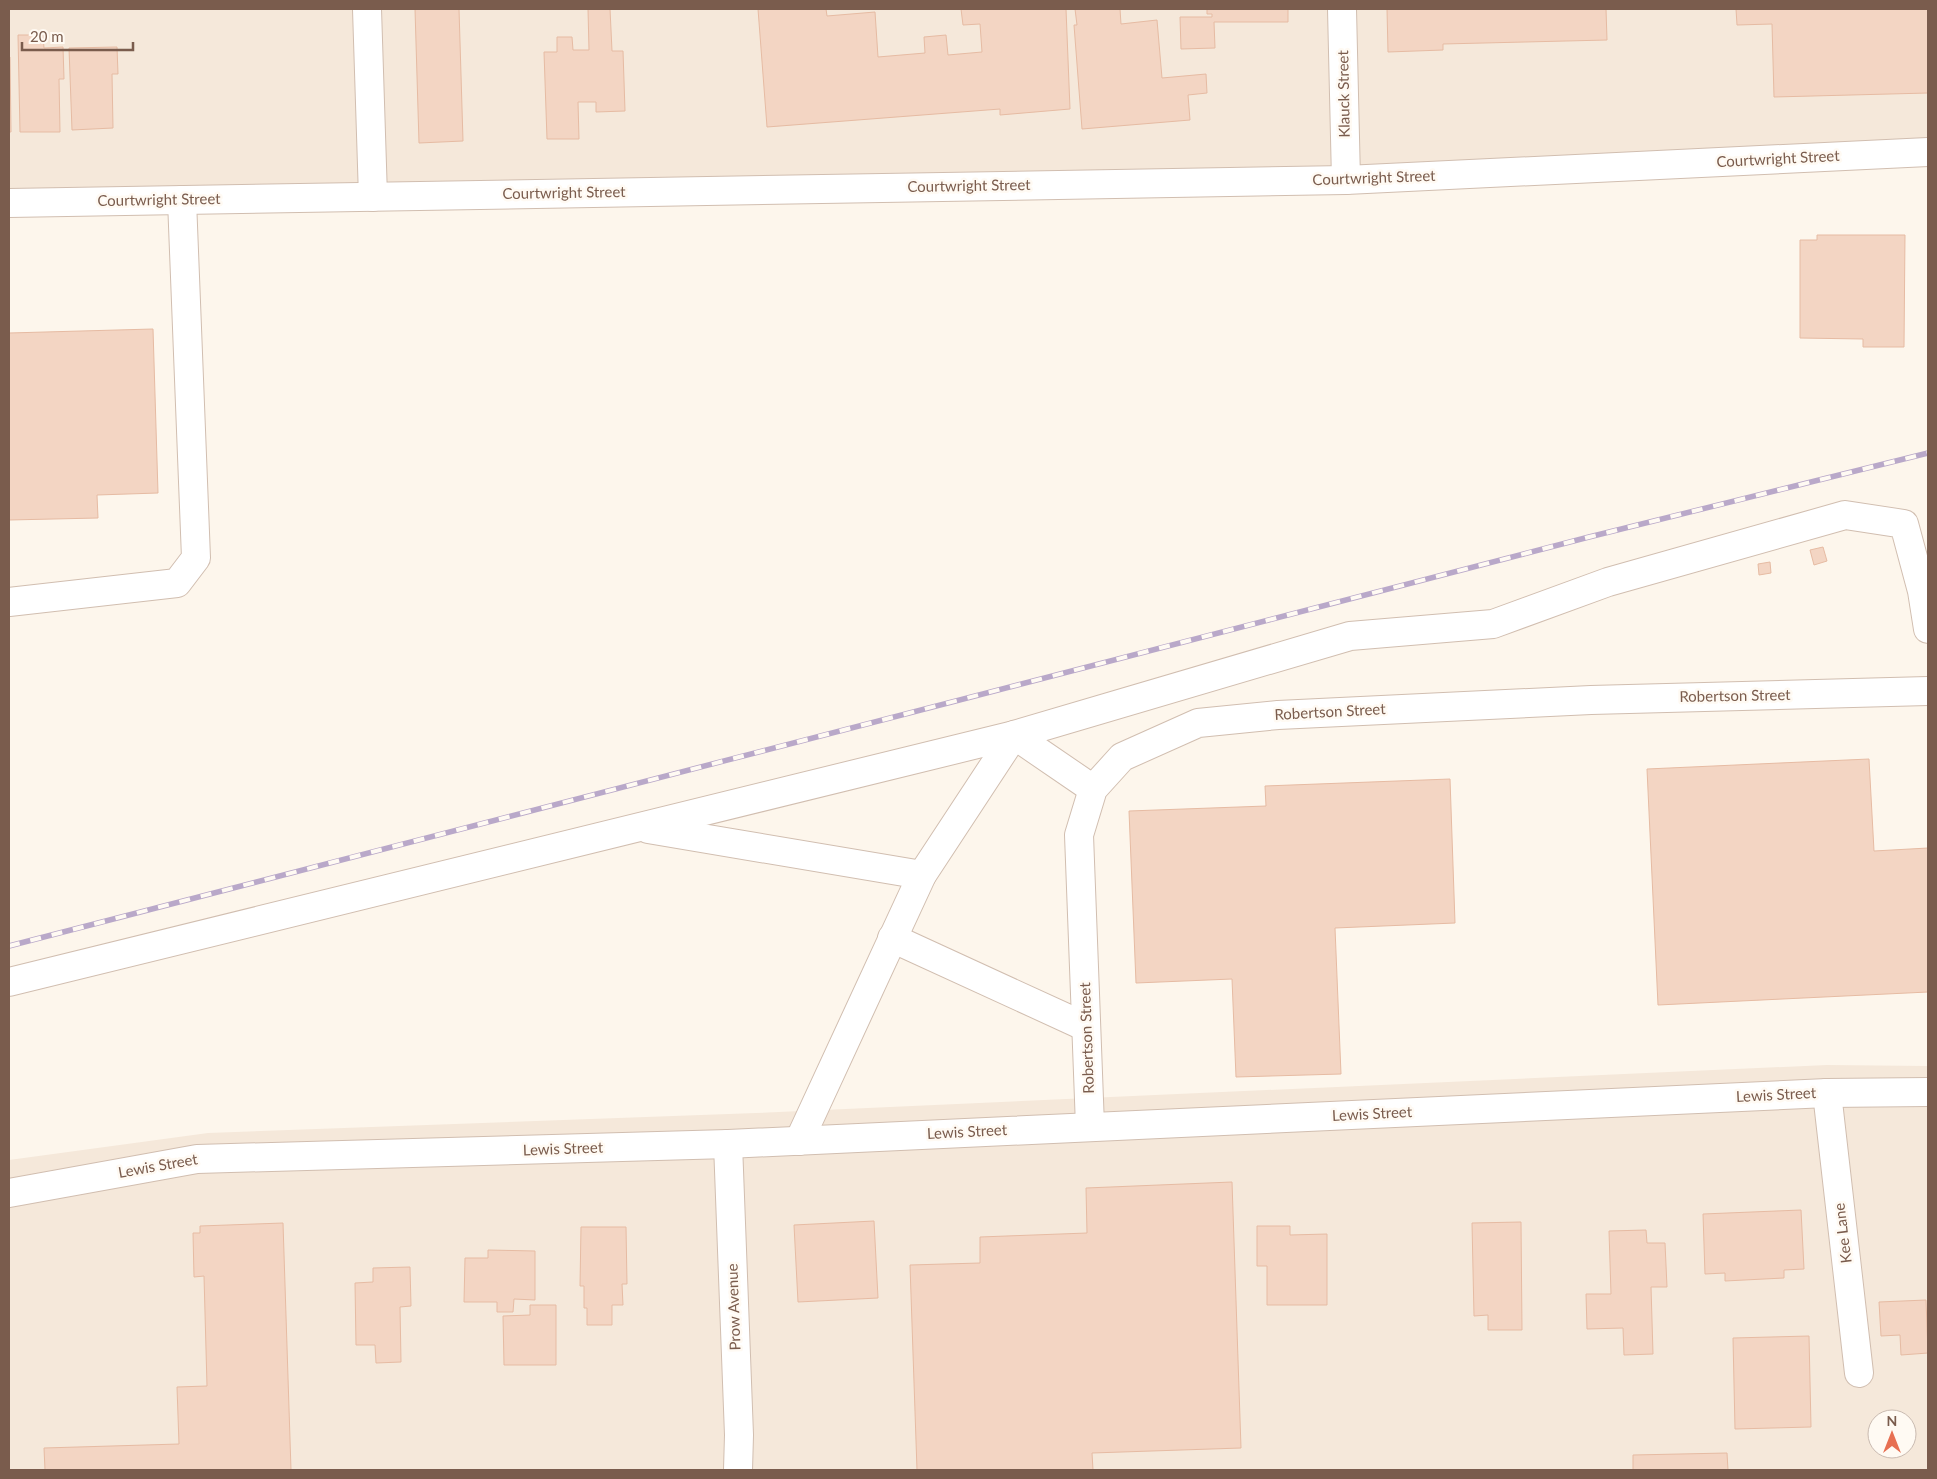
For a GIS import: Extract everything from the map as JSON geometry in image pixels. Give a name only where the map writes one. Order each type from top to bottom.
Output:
[{"type":"street","points":[[367,9],[373,197]]},
{"type":"street","name":"Klauck Street","points":[[1342,9],[1346,180]]},
{"type":"street","name":"Courtwright Street","points":[[9,203],[1346,180],[1928,152]]},
{"type":"street","points":[[9,602],[177,583],[196,558],[182,200]]},
{"type":"street","points":[[9,982],[1014,735],[1350,636],[1493,624],[1608,582],[1845,515],[1904,524],[1922,592],[1928,629]]},
{"type":"street","name":"Robertson Street","points":[[1090,1126],[1079,835],[1093,789],[1122,757],[1198,723],[1278,714],[1591,700],[1928,691]]},
{"type":"street","points":[[1014,735],[1093,789]]},
{"type":"street","points":[[799,1141],[922,875],[1014,735]]},
{"type":"street","points":[[637,828],[922,875]]},
{"type":"street","points":[[892,938],[1086,1027]]},
{"type":"street","name":"Lewis Street","points":[[9,1193],[197,1159],[728,1144],[1827,1093],[1928,1092]]},
{"type":"street","name":"Kee Lane","points":[[1827,1093],[1858,1373]]},
{"type":"street","name":"Prow Avenue","points":[[728,1144],[739,1435],[738,1470]]},
{"type":"shaded area","points":[[9,9],[1928,9],[1928,149],[1344,182],[9,203]]},
{"type":"shaded area","points":[[1827,1065],[1928,1066],[1928,1470],[9,1470],[9,1160],[208,1133],[756,1113]]},
{"type":"building","points":[[415,9],[459,9],[463,141],[419,143]]},
{"type":"building","points":[[588,9],[610,9],[612,51],[623,51],[625,111],[596,112],[596,102],[578,102],[579,139],[547,139],[544,52],[557,52],[557,37],[572,37],[573,50],[589,50]]},
{"type":"building","points":[[758,9],[826,9],[827,16],[875,12],[878,57],[925,53],[924,37],[946,35],[948,55],[982,52],[980,24],[963,25],[961,9],[1066,9],[1070,109],[1000,115],[1000,109],[767,127]]},
{"type":"building","points":[[1075,9],[1120,9],[1121,24],[1157,20],[1162,78],[1206,74],[1207,93],[1188,95],[1190,120],[1082,129],[1074,25],[1077,25]]},
{"type":"building","points":[[1207,9],[1288,9],[1288,22],[1214,22],[1215,48],[1181,49],[1180,17],[1212,17],[1212,14],[1207,14]]},
{"type":"building","points":[[1387,9],[1606,9],[1607,40],[1443,44],[1443,50],[1388,52]]},
{"type":"building","points":[[1736,9],[1928,9],[1928,93],[1774,97],[1772,24],[1737,25]]},
{"type":"building","points":[[18,35],[43,35],[44,48],[63,47],[64,79],[59,79],[60,132],[20,132]]},
{"type":"building","points":[[117,47],[118,74],[112,74],[113,128],[72,130],[69,48]]},
{"type":"building","points":[[10,57],[11,132],[9,132]]},
{"type":"building","points":[[1817,235],[1905,235],[1904,347],[1863,347],[1863,339],[1800,338],[1800,240],[1817,240]]},
{"type":"building","points":[[153,329],[158,493],[97,495],[98,518],[9,520],[9,333]]},
{"type":"building","points":[[1823,547],[1827,561],[1814,565],[1810,550]]},
{"type":"building","points":[[1770,562],[1771,573],[1759,575],[1758,564]]},
{"type":"building","points":[[1869,759],[1874,851],[1928,848],[1928,992],[1658,1005],[1647,769]]},
{"type":"building","points":[[1450,779],[1455,923],[1335,928],[1341,1074],[1236,1077],[1232,979],[1136,983],[1129,811],[1266,806],[1265,786]]},
{"type":"building","points":[[1232,1182],[1241,1448],[1092,1453],[1093,1470],[917,1470],[910,1265],[980,1263],[980,1237],[1087,1233],[1086,1188]]},
{"type":"building","points":[[1801,1210],[1804,1269],[1784,1270],[1784,1278],[1725,1281],[1725,1273],[1705,1274],[1703,1214]]},
{"type":"building","points":[[874,1221],[878,1298],[798,1302],[794,1225]]},
{"type":"building","points":[[1521,1222],[1522,1330],[1488,1330],[1488,1315],[1474,1316],[1472,1223]]},
{"type":"building","points":[[283,1223],[291,1470],[45,1470],[44,1448],[179,1444],[177,1387],[207,1386],[204,1276],[194,1277],[193,1233],[200,1233],[200,1226]]},
{"type":"building","points":[[1257,1226],[1290,1226],[1290,1235],[1327,1234],[1327,1305],[1267,1305],[1267,1266],[1257,1266]]},
{"type":"building","points":[[581,1227],[626,1227],[627,1284],[622,1284],[623,1305],[612,1305],[612,1325],[587,1325],[587,1308],[584,1308],[584,1286],[580,1286]]},
{"type":"building","points":[[1646,1230],[1647,1243],[1665,1243],[1667,1287],[1651,1287],[1653,1354],[1624,1355],[1623,1328],[1587,1329],[1586,1294],[1611,1294],[1609,1231]]},
{"type":"building","points":[[488,1250],[535,1251],[535,1300],[514,1299],[513,1312],[497,1312],[497,1302],[464,1302],[465,1258],[488,1258]]},
{"type":"building","points":[[410,1267],[411,1306],[400,1307],[401,1362],[376,1363],[375,1345],[356,1345],[355,1283],[373,1282],[373,1268]]},
{"type":"building","points":[[1926,1300],[1928,1353],[1901,1355],[1900,1335],[1881,1336],[1879,1302]]},
{"type":"building","points":[[530,1305],[556,1305],[556,1365],[504,1365],[503,1316],[530,1315]]},
{"type":"building","points":[[1809,1336],[1811,1427],[1735,1429],[1733,1338]]},
{"type":"building","points":[[1727,1453],[1728,1470],[1633,1470],[1633,1455]]},
{"type":"railway","points":[[9,946],[1589,537],[1928,453]]}]
